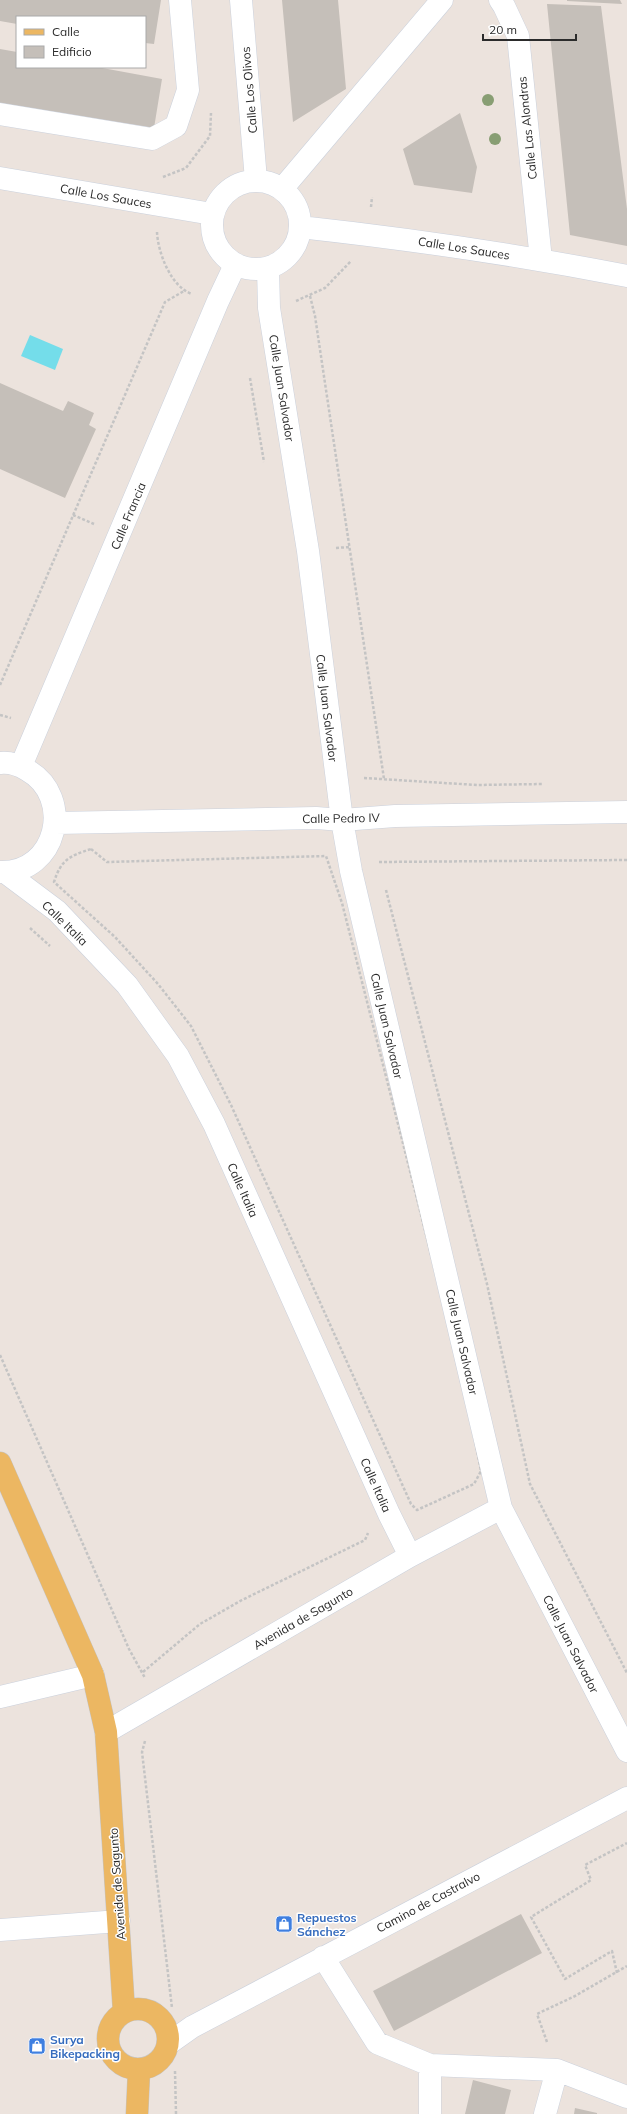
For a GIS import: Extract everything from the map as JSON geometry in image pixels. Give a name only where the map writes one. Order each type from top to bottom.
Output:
[{"type":"main road","name":"Avenida de Sagunto","points":[[0,1463],[93,1675],[106,1732],[120,1921],[124,2012]]},
{"type":"main road","points":[[133,2009],[143,2009],[152,2012],[165,2025],[172,2041],[165,2054],[158,2062],[149,2068],[139,2070],[120,2064],[112,2056],[108,2047],[107,2036],[110,2026],[116,2018],[124,2012],[133,2009]]},
{"type":"main road","points":[[137,2114],[139,2070]]},
{"type":"street","points":[[0,114],[152,139],[176,126],[188,90],[180,0]]},
{"type":"street","name":"Calle Los Olivos","points":[[241,0],[256,180]]},
{"type":"street","points":[[282,189],[442,0]]},
{"type":"street","name":"Calle Las Alondras","points":[[500,0],[518,36],[541,260]]},
{"type":"street","name":"Calle Los Sauces","points":[[0,178],[212,214]]},
{"type":"street","points":[[256,180],[270,182],[282,189],[293,200],[298,213],[300,227],[298,241],[290,253],[280,262],[268,268],[257,270],[235,265],[224,256],[215,244],[211,229],[212,214],[218,200],[228,189],[241,183],[256,180]]},
{"type":"street","name":"Calle Los Sauces","points":[[300,227],[368,235],[541,260],[627,276]]},
{"type":"street","name":"Calle Francia","points":[[10,765],[235,265]]},
{"type":"street","name":"Calle Juan Salvador","points":[[268,268],[269,308],[308,551],[342,820],[351,871],[501,1508],[627,1751]]},
{"type":"street","points":[[3,872],[24,867],[40,857],[51,841],[56,823],[54,805],[47,789],[36,775],[10,765]]},
{"type":"street","name":"Calle Pedro IV","points":[[56,823],[316,818],[342,820],[395,816],[627,812]]},
{"type":"street","name":"Calle Italia","points":[[3,872],[57,911],[127,985],[178,1056],[214,1124],[410,1556]]},
{"type":"street","name":"Avenida de Sagunto","points":[[106,1732],[410,1556],[501,1508]]},
{"type":"street","points":[[0,1697],[93,1675]]},
{"type":"street","name":"Camino de Castralvo","points":[[172,2041],[192,2027],[323,1957],[627,1798]]},
{"type":"street","points":[[0,1930],[120,1921]]},
{"type":"street","points":[[323,1957],[377,2043],[430,2065],[557,2070],[627,2097]]},
{"type":"street","points":[[430,2065],[430,2114]]},
{"type":"street","points":[[545,2114],[557,2070]]},
{"type":"path","points":[[269,308],[310,296],[325,288],[347,267],[368,235],[372,197]]},
{"type":"path","points":[[159,205],[157,230],[162,258],[184,291],[218,301]]},
{"type":"path","points":[[0,685],[165,302],[184,291]]},
{"type":"path","points":[[310,296],[384,779],[477,785],[548,784]]},
{"type":"path","points":[[250,374],[265,467]]},
{"type":"path","points":[[91,849],[107,862],[326,856],[342,903],[407,1154],[465,1388],[481,1471],[474,1484],[417,1510],[411,1504],[231,1105],[191,1026],[158,984],[115,937],[54,882],[58,870],[70,856],[91,849]]},
{"type":"path","points":[[380,866],[378,861],[627,860]]},
{"type":"path","points":[[385,886],[487,1284],[521,1436],[530,1484],[627,1673]]},
{"type":"path","points":[[25,922],[51,948]]},
{"type":"path","points":[[0,1355],[129,1649],[143,1672],[153,1704],[142,1752],[172,2041],[176,2114]]},
{"type":"path","points":[[143,1672],[200,1624],[242,1600],[366,1540],[370,1529]]},
{"type":"path","points":[[617,1973],[612,1951],[565,1978],[531,1917],[591,1880],[585,1865],[627,1843]]},
{"type":"path","points":[[557,2070],[538,2014],[617,1973],[627,1966]]},
{"type":"water","points":[[30,335],[63,349],[55,370],[21,356]]},
{"type":"building","points":[[0,0],[161,0],[154,44],[146,43],[146,16],[16,16],[16,24],[0,21]]},
{"type":"building","points":[[282,0],[338,0],[346,89],[293,122]]},
{"type":"building","points":[[620,0],[622,4],[567,1]]},
{"type":"building","points":[[547,4],[601,6],[627,209],[627,246],[570,235]]},
{"type":"building","points":[[0,49],[16,52],[16,68],[102,68],[162,79],[154,128],[0,103]]},
{"type":"building","points":[[460,113],[477,167],[472,193],[414,185],[403,149]]},
{"type":"building","points":[[0,383],[63,411],[68,401],[94,413],[89,425],[96,429],[65,498],[0,469]]},
{"type":"building","points":[[521,1914],[542,1953],[394,2031],[373,1991]]},
{"type":"building","points":[[473,2080],[511,2090],[505,2114],[465,2114]]},
{"type":"building","points":[[575,2108],[597,2113],[597,2114],[574,2114]]},
{"type":"place","name":"Repuestos Sánchez","points":[[284,1924]]},
{"type":"place","name":"Surya Bikepacking","points":[[37,2046]]}]
